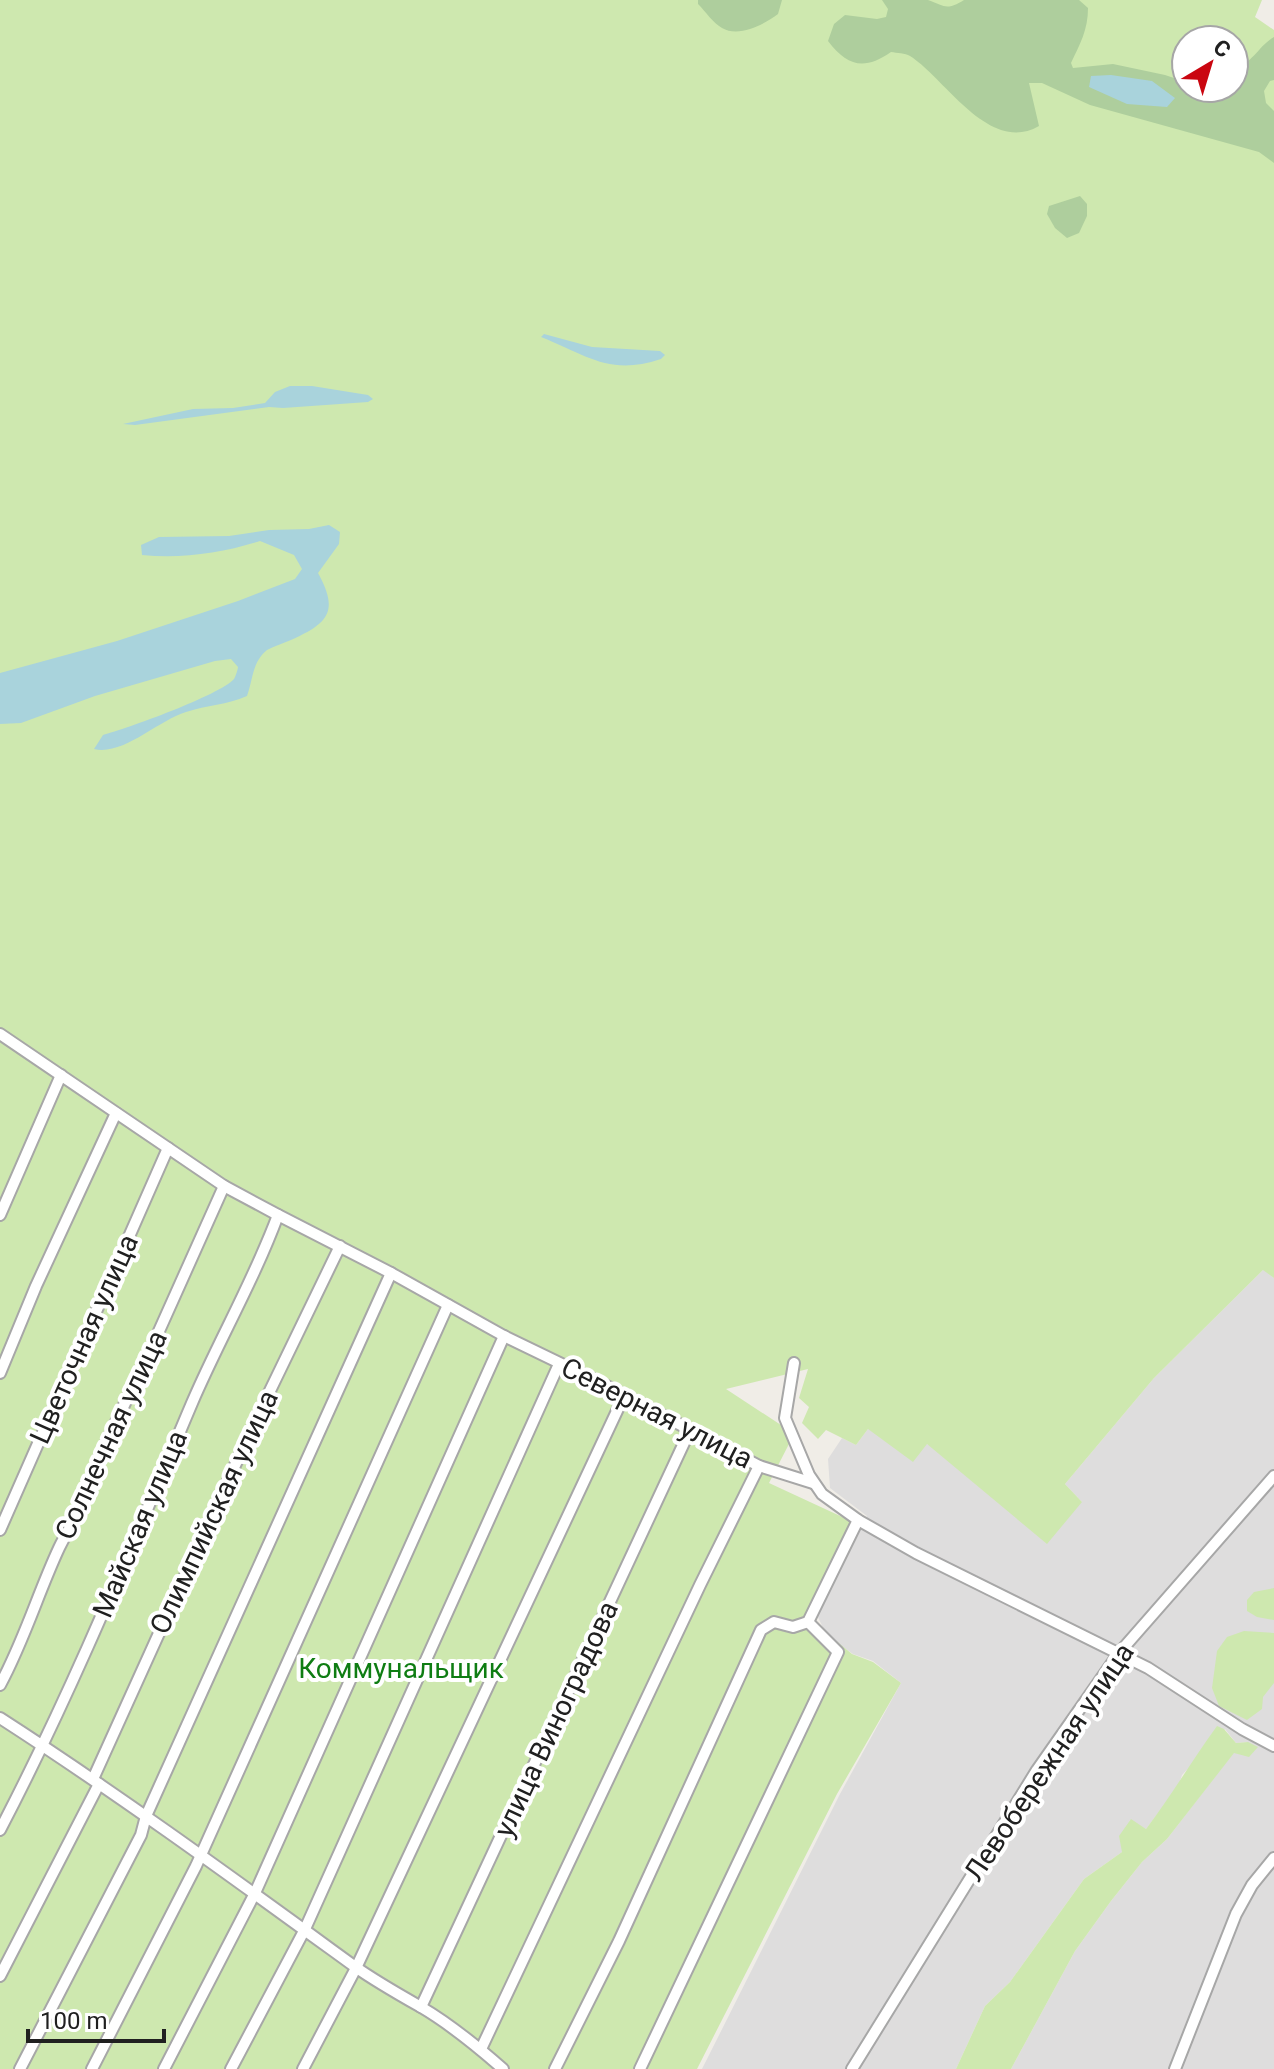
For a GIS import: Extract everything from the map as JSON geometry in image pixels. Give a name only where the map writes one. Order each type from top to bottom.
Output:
[{"type":"street","name":"Северная улица","points":[[1,1037],[224,1186],[504,1336],[759,1466],[813,1483]]},
{"type":"street","points":[[0,1215],[61,1075]]},
{"type":"street","points":[[0,1373],[36,1286],[116,1113]]},
{"type":"street","name":"Цветочная улица","points":[[0,1530],[168,1148]]},
{"type":"street","name":"Солнечная улица","points":[[0,1685],[16,1655],[61,1544],[79,1515],[94,1480],[96,1464],[224,1186]]},
{"type":"street","name":"Майская улица","points":[[0,1830],[44,1746],[199,1388],[260,1261],[278,1215]]},
{"type":"street","name":"Олимпийская улица","points":[[0,1976],[96,1782],[251,1430],[340,1246]]},
{"type":"street","points":[[20,2069],[134,1850],[146,1816],[391,1273]]},
{"type":"street","points":[[92,2069],[199,1855],[448,1305]]},
{"type":"street","points":[[164,2069],[255,1893],[504,1336]]},
{"type":"street","points":[[794,1363],[785,1418],[813,1483],[822,1494],[858,1520],[1067,1630],[1119,1653],[1274,1746]]},
{"type":"street","points":[[231,2069],[305,1929],[559,1364]]},
{"type":"street","points":[[303,2069],[356,1968],[624,1396]]},
{"type":"street","name":"улица Виноградова","points":[[421,2007],[690,1430]]},
{"type":"street","points":[[481,2049],[759,1466]]},
{"type":"street","name":"Левобережная улица","points":[[852,2069],[1037,1770],[1119,1653],[1274,1476]]},
{"type":"street","points":[[555,2069],[619,1941],[761,1630],[774,1622],[793,1627],[808,1622],[858,1520]]},
{"type":"street","points":[[640,2069],[838,1652],[808,1622]]},
{"type":"street","points":[[0,1718],[146,1816],[356,1968],[403,1999],[421,2007],[481,2049],[503,2069]]},
{"type":"street","points":[[1175,2069],[1236,1914],[1252,1885],[1274,1858]]},
{"type":"shaded area","points":[[1264,1269],[1274,1278],[1274,2069],[1011,2069],[1075,1951],[1111,1901],[1142,1862],[1167,1839],[1234,1752],[1248,1742],[1236,1743],[1225,1729],[1182,1775],[1178,1787],[1146,1829],[1130,1820],[1122,1852],[1084,1879],[1010,1982],[985,2006],[956,2069],[702,2069],[840,1794],[901,1683],[873,1661],[853,1654],[836,1642],[824,1630],[817,1615],[867,1516],[830,1488],[828,1459],[842,1438],[856,1445],[868,1429],[927,1444],[1082,1502],[1065,1484],[1154,1378]]},
{"type":"green space","name":"Коммунальщик","points":[[0,0],[1262,0],[1255,17],[1274,30],[1274,1278],[1263,1270],[1154,1378],[1065,1484],[1082,1502],[1047,1544],[927,1444],[913,1462],[868,1429],[856,1445],[826,1430],[818,1439],[802,1423],[809,1407],[799,1398],[808,1369],[726,1389],[784,1427],[790,1442],[769,1483],[851,1521],[805,1615],[852,1654],[873,1662],[901,1683],[837,1794],[697,2069],[0,2069]]},
{"type":"green space","points":[[698,0],[782,0],[778,14],[773,18],[744,31],[729,31],[713,20]]},
{"type":"green space","points":[[882,0],[928,0],[949,6],[964,0],[1079,0],[1088,8],[1088,16],[1083,37],[1071,63],[1073,68],[1113,64],[1170,77],[1170,104],[1250,104],[1250,60],[1274,37],[1274,80],[1264,91],[1266,103],[1274,111],[1274,163],[1259,152],[1090,105],[1042,83],[1029,83],[1039,126],[1021,132],[1003,130],[969,110],[908,55],[891,52],[872,62],[856,63],[842,56],[828,41],[834,24],[845,15],[877,19],[886,17],[888,9]]},
{"type":"green space","points":[[1080,196],[1087,204],[1087,216],[1079,233],[1067,238],[1055,228],[1047,214],[1049,206]]},
{"type":"green space","points":[[1274,1588],[1274,1620],[1257,1617],[1247,1611],[1247,1600],[1254,1592]]},
{"type":"green space","points":[[1244,1631],[1274,1633],[1274,1683],[1263,1697],[1262,1709],[1247,1720],[1219,1706],[1212,1688],[1217,1651],[1227,1637]]},
{"type":"green space","points":[[1217,1726],[1224,1729],[1236,1743],[1248,1742],[1258,1747],[1249,1757],[1234,1753],[1167,1839],[1142,1862],[1111,1901],[1075,1951],[1011,2069],[956,2069],[985,2006],[1010,1982],[1084,1879],[1122,1852],[1119,1836],[1131,1819],[1146,1829]]},
{"type":"water","points":[[1111,75],[1152,81],[1170,94],[1170,104],[1167,107],[1127,104],[1089,87],[1091,76]]},
{"type":"water","points":[[544,334],[592,347],[660,351],[665,355],[643,364],[613,365],[541,337]]},
{"type":"water","points":[[290,386],[312,386],[368,395],[373,399],[368,402],[269,407],[123,424],[193,409],[265,403],[275,392]]},
{"type":"water","points":[[329,525],[340,532],[339,544],[318,573],[328,597],[327,614],[314,628],[262,655],[247,696],[175,716],[117,747],[94,749],[103,735],[172,711],[225,686],[234,679],[238,668],[231,659],[95,696],[21,723],[0,724],[0,673],[117,641],[238,601],[295,579],[302,569],[294,555],[260,541],[217,552],[172,556],[142,555],[141,545],[159,537],[229,536]]}]
